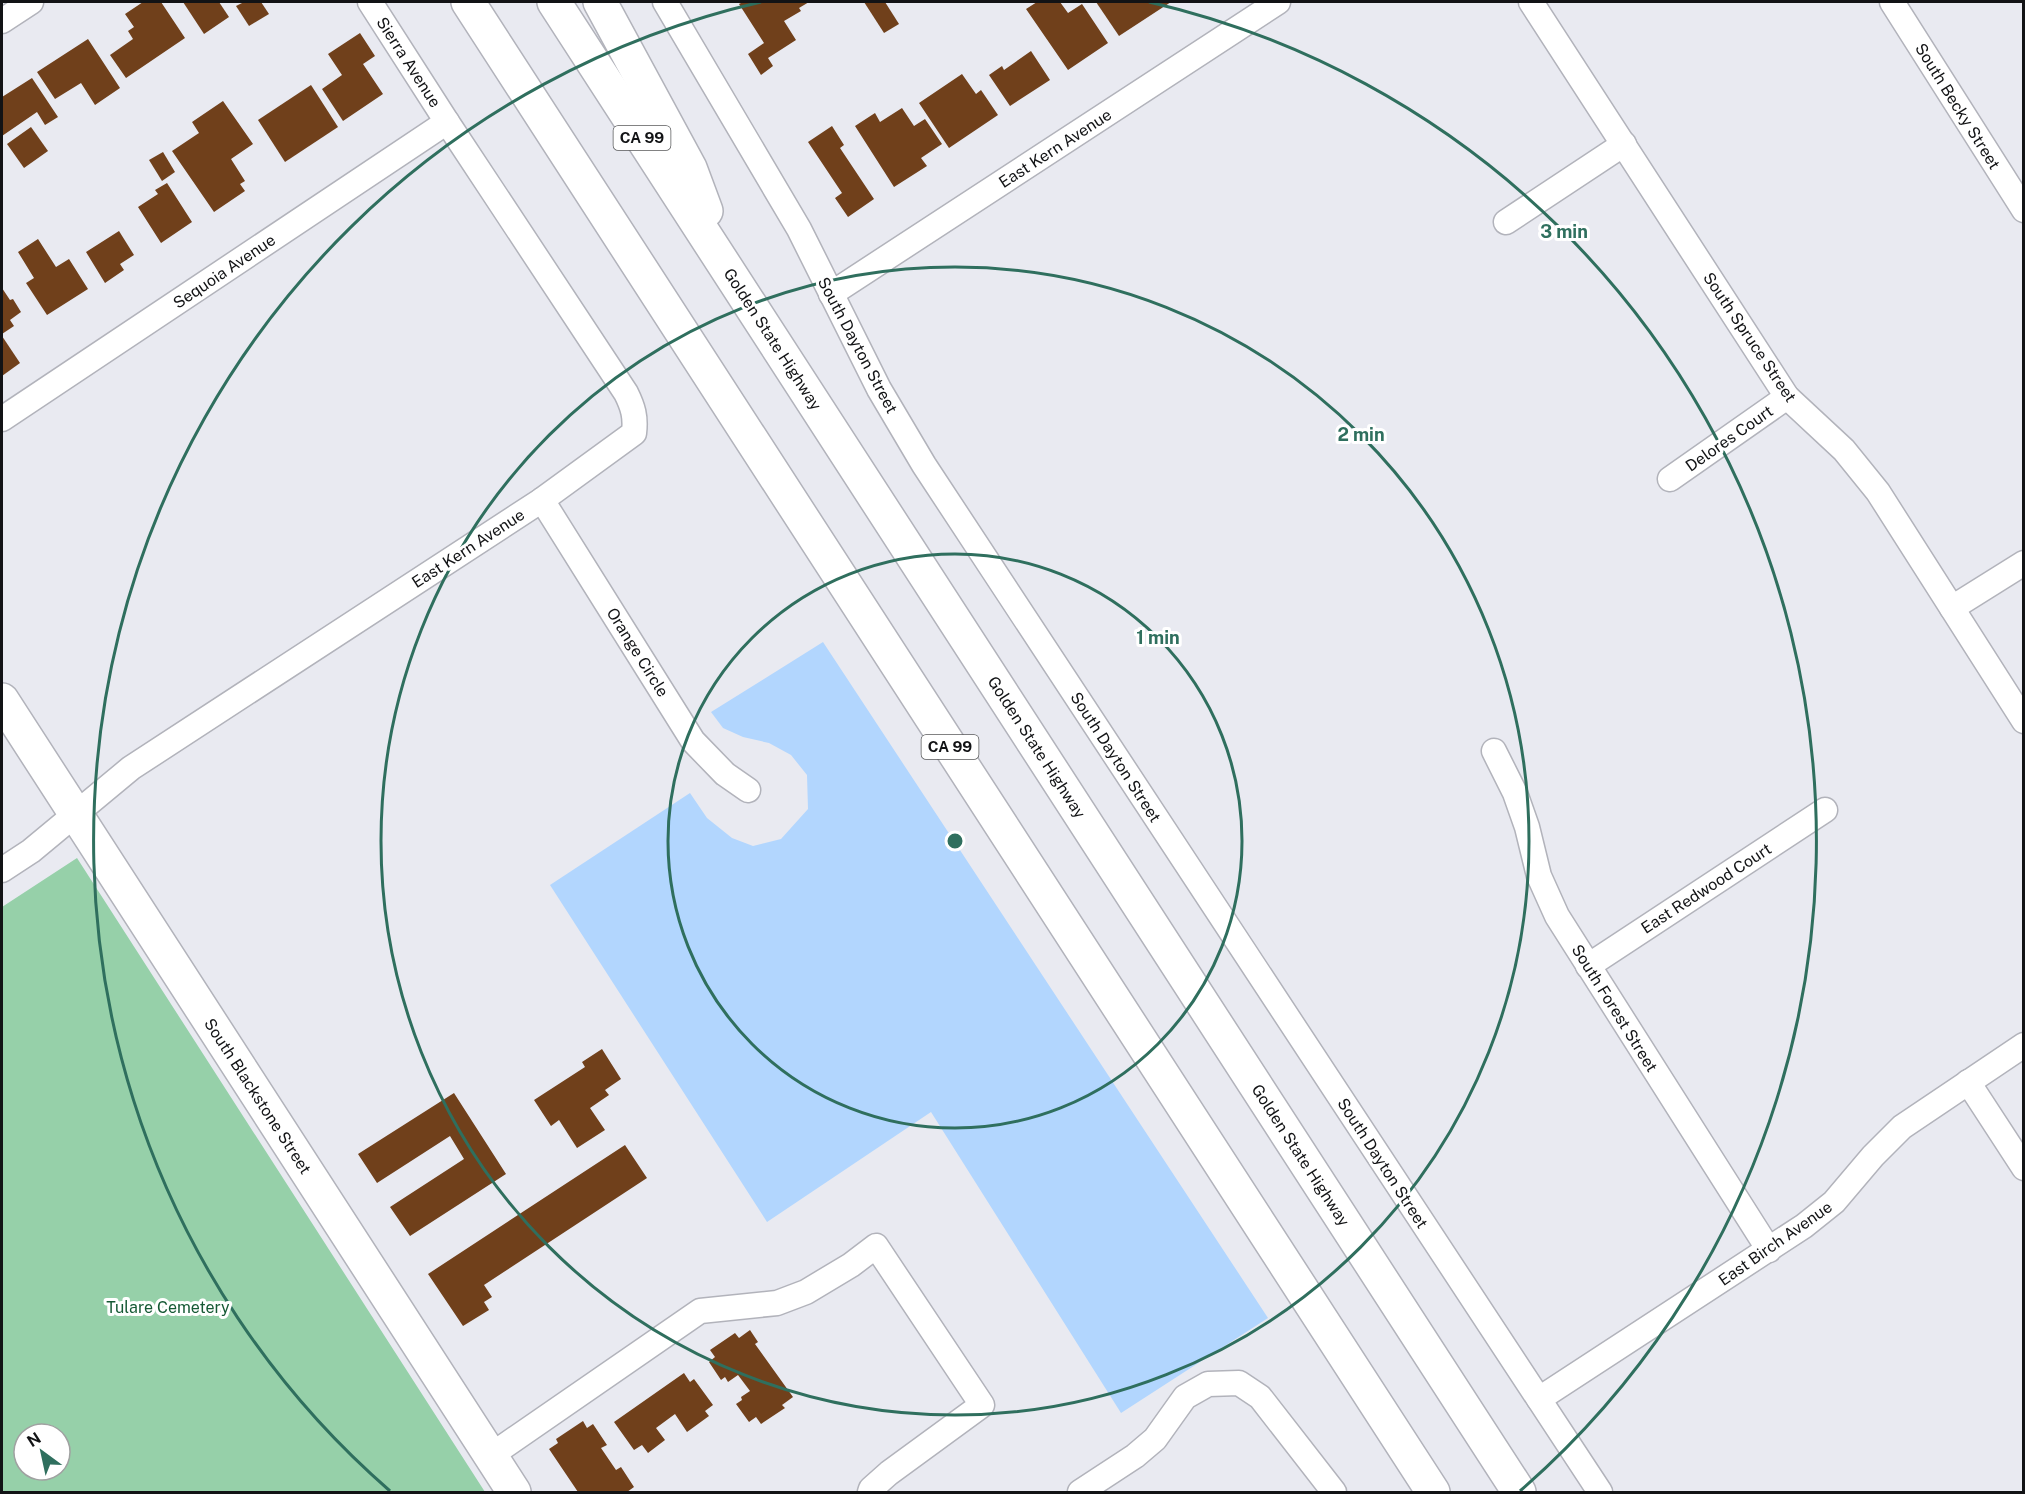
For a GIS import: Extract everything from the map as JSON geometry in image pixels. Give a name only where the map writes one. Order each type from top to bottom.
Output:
[{"type":"main road","name":"CA 99","points":[[468,2],[1433,1492]]},
{"type":"main road","name":"Golden State Highway","points":[[554,2],[1520,1492]]},
{"type":"main road","points":[[600,2],[690,168],[730,274]]},
{"type":"main road","name":"South Blackstone Street","points":[[2,700],[514,1492]]},
{"type":"street","points":[[2,21],[31,2]]},
{"type":"street","name":"Sierra Avenue","points":[[370,2],[447,122]]},
{"type":"street","name":"South Dayton Street","points":[[665,2],[799,229],[879,389],[924,465],[1600,1492]]},
{"type":"street","name":"East Kern Avenue","points":[[831,294],[1278,2]]},
{"type":"street","name":"South Spruce Street","points":[[1531,2],[1787,398],[1844,450],[1878,492],[2024,721]]},
{"type":"street","name":"South Becky Street","points":[[1893,2],[2024,210]]},
{"type":"street","name":"Sequoia Avenue","points":[[2,419],[447,122]]},
{"type":"street","name":"East Kern Avenue","points":[[2,870],[31,851],[131,768],[542,500],[634,433],[636,419],[626,393],[447,122]]},
{"type":"street","points":[[1506,222],[1624,144]]},
{"type":"street","name":"Delores Court","points":[[1670,479],[1787,398]]},
{"type":"street","name":"Orange Circle","points":[[542,500],[693,741],[725,774],[748,790]]},
{"type":"street","points":[[1952,608],[2024,563]]},
{"type":"street","name":"South Forest Street","points":[[1494,751],[1515,793],[1527,827],[1539,876],[1557,916],[1769,1250]]},
{"type":"street","name":"East Redwood Court","points":[[1588,966],[1825,810]]},
{"type":"street","name":"East Birch Avenue","points":[[1539,1399],[1804,1226],[1834,1202],[1873,1156],[1902,1127],[2024,1045]]},
{"type":"street","points":[[1968,1082],[2024,1168]]},
{"type":"street","points":[[490,1456],[700,1311],[777,1303],[806,1292],[851,1265],[876,1246],[982,1405],[889,1473],[870,1492]]},
{"type":"street","points":[[1080,1492],[1135,1456],[1155,1439],[1185,1397],[1208,1384],[1239,1383],[1260,1397],[1334,1492]]},
{"type":"green space","name":"Tulare Cemetery","points":[[77,858],[485,1492],[2,1492],[2,907]]},
{"type":"water","points":[[823,642],[1268,1318],[1121,1413],[931,1112],[767,1222],[550,885],[690,793],[707,818],[732,838],[753,846],[781,839],[808,809],[807,775],[791,755],[769,743],[743,737],[723,728],[711,712]]},
{"type":"building","points":[[143,2],[161,2],[185,38],[126,78],[110,55],[133,39],[128,31],[134,27],[125,14]]},
{"type":"building","points":[[183,2],[219,2],[229,17],[204,34]]},
{"type":"building","points":[[244,2],[261,2],[269,14],[249,26],[236,6]]},
{"type":"building","points":[[743,2],[809,2],[799,8],[801,11],[784,21],[796,40],[768,58],[773,66],[761,75],[748,54],[764,43],[739,4]]},
{"type":"building","points":[[864,2],[885,2],[899,24],[884,33]]},
{"type":"building","points":[[1037,2],[1060,2],[1068,13],[1082,4],[1108,43],[1068,70],[1026,9]]},
{"type":"building","points":[[1096,2],[1171,2],[1119,36]]},
{"type":"building","points":[[360,33],[375,56],[363,64],[383,94],[343,121],[322,89],[342,75],[328,54]]},
{"type":"building","points":[[88,39],[120,88],[95,105],[81,83],[55,99],[37,72]]},
{"type":"building","points":[[1031,51],[1050,80],[1010,106],[989,75],[1002,66],[1004,70]]},
{"type":"building","points":[[962,74],[976,94],[981,90],[998,115],[949,148],[919,103]]},
{"type":"building","points":[[32,78],[58,117],[45,125],[37,112],[2,136],[2,97]]},
{"type":"building","points":[[311,85],[338,127],[285,162],[258,120]]},
{"type":"building","points":[[223,101],[253,144],[231,159],[245,181],[240,184],[245,191],[214,212],[172,151],[199,133],[192,122]]},
{"type":"building","points":[[902,108],[914,126],[925,119],[942,144],[921,158],[927,166],[894,187],[855,126],[875,113],[880,122]]},
{"type":"building","points":[[832,126],[844,145],[840,148],[874,199],[848,217],[835,198],[842,193],[808,142]]},
{"type":"building","points":[[31,127],[48,151],[24,168],[7,144]]},
{"type":"building","points":[[163,152],[175,172],[162,181],[149,160]]},
{"type":"building","points":[[167,183],[192,222],[161,243],[138,207],[158,194],[155,190]]},
{"type":"building","points":[[119,231],[134,255],[120,264],[124,270],[105,283],[86,252]]},
{"type":"building","points":[[38,239],[56,267],[69,259],[88,289],[47,315],[26,283],[34,278],[18,252]]},
{"type":"building","points":[[2,288],[21,312],[10,320],[14,326],[2,334]]},
{"type":"building","points":[[2,336],[20,363],[2,376]]},
{"type":"building","points":[[602,1049],[621,1079],[605,1090],[609,1095],[590,1108],[605,1130],[577,1148],[559,1120],[551,1126],[534,1100],[585,1067],[582,1062]]},
{"type":"building","points":[[454,1093],[506,1174],[410,1236],[390,1207],[464,1159],[450,1136],[377,1183],[358,1154]]},
{"type":"building","points":[[625,1145],[647,1178],[484,1285],[492,1297],[484,1302],[489,1310],[463,1326],[428,1274]]},
{"type":"building","points":[[750,1330],[758,1342],[755,1344],[793,1397],[782,1405],[785,1408],[761,1424],[756,1417],[749,1422],[736,1404],[750,1391],[738,1375],[728,1382],[725,1377],[721,1380],[709,1362],[715,1357],[710,1350],[735,1333],[739,1338]]},
{"type":"building","points":[[684,1373],[690,1382],[694,1379],[713,1405],[705,1411],[709,1416],[687,1432],[675,1414],[656,1428],[665,1440],[648,1453],[642,1445],[634,1450],[614,1422]]},
{"type":"building","points":[[583,1421],[587,1428],[593,1424],[607,1445],[601,1448],[616,1470],[621,1467],[634,1487],[627,1492],[578,1492],[549,1449],[558,1443],[556,1439]]}]
